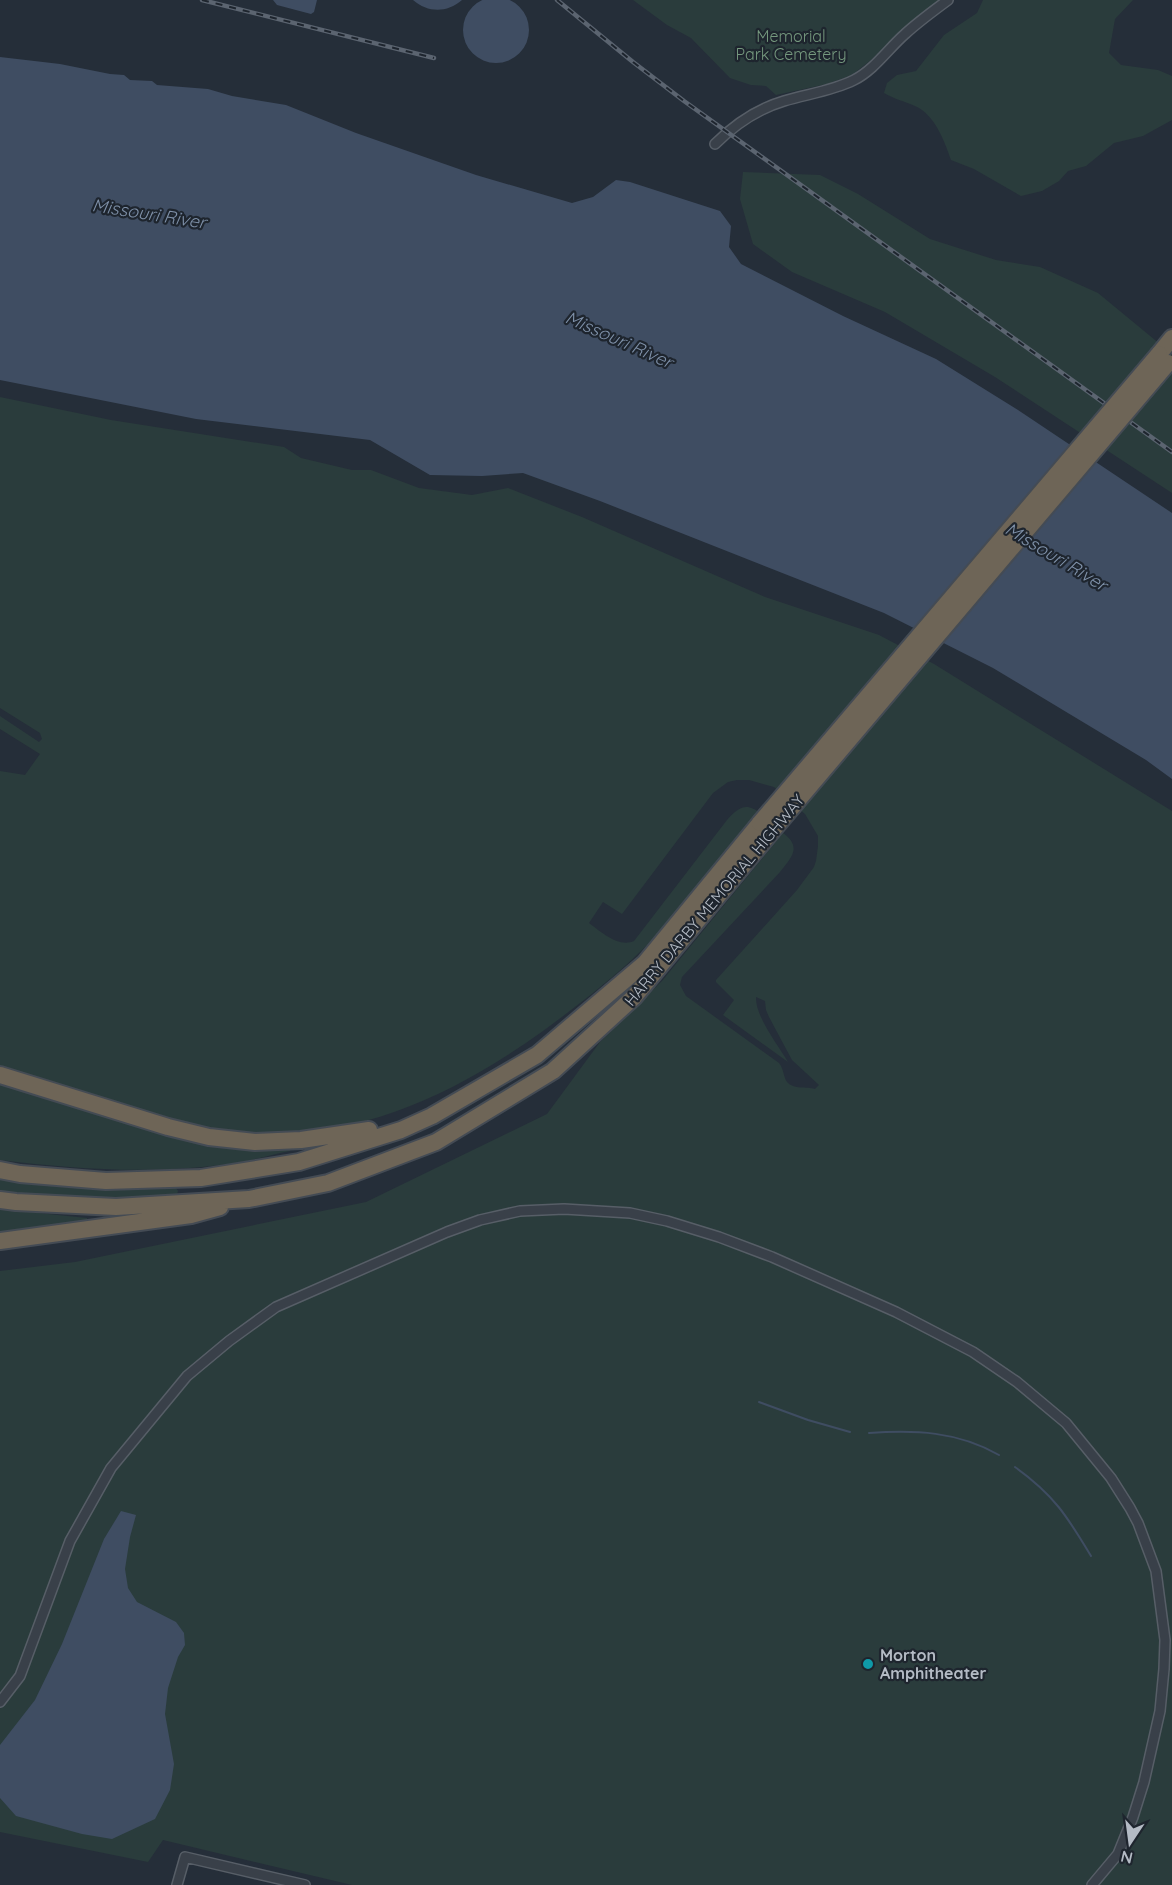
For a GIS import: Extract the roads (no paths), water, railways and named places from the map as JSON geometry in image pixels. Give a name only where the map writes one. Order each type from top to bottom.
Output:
[{"type":"highway","name":"HARRY DARBY MEMORIAL HIGHWAY","points":[[0,1170],[20,1174],[106,1181],[201,1178],[298,1161],[401,1130],[432,1116],[537,1054],[645,963],[766,828],[1166,358],[1172,338]]},
{"type":"highway","name":"HARRY DARBY MEMORIAL HIGHWAY","points":[[0,1200],[116,1207],[249,1199],[328,1183],[436,1142],[553,1071],[634,997],[766,828]]},
{"type":"highway","points":[[0,1075],[168,1127],[209,1137],[255,1142],[352,1134],[432,1116]]},
{"type":"highway","points":[[0,1241],[191,1215],[249,1199]]},
{"type":"street","points":[[715,144],[752,114],[782,101],[837,87],[856,79],[905,34],[948,0]]},
{"type":"street","points":[[0,1702],[20,1676],[70,1541],[111,1468],[188,1376],[229,1341],[276,1307],[447,1232],[480,1220],[520,1211],[564,1209],[630,1213],[667,1221],[719,1237],[772,1257],[896,1312],[973,1352],[1017,1382],[1066,1423],[1110,1478],[1138,1523],[1156,1571],[1165,1640],[1164,1669],[1158,1721],[1144,1782],[1133,1817],[1118,1854],[1092,1885]]},
{"type":"street","points":[[177,1885],[185,1857],[305,1885]]},
{"type":"water","points":[[489,-3],[503,-3],[515,2],[524,11],[529,30],[527,43],[520,54],[503,63],[489,63],[477,58],[468,49],[463,37],[463,23],[468,11],[477,2]]},
{"type":"water","points":[[273,0],[317,0],[314,12],[311,14],[277,5]]},
{"type":"water","points":[[413,0],[462,0],[450,7],[438,10],[425,7]]},
{"type":"water","name":"Missouri River","points":[[0,57],[60,64],[124,75],[130,80],[152,81],[157,85],[208,89],[232,96],[286,105],[356,133],[476,175],[572,203],[593,197],[616,180],[630,182],[720,211],[731,226],[729,247],[741,264],[843,316],[936,359],[1018,410],[1172,513],[1172,779],[1146,760],[993,668],[884,613],[523,473],[482,476],[430,475],[370,440],[196,419],[0,380]]},
{"type":"water","points":[[121,1511],[136,1515],[125,1569],[128,1588],[137,1602],[176,1622],[184,1633],[185,1645],[178,1657],[168,1688],[165,1714],[174,1764],[170,1790],[155,1819],[112,1839],[82,1834],[16,1816],[0,1798],[0,1745],[35,1700],[62,1644],[104,1539]]},
{"type":"waterway","points":[[759,1402],[850,1432]]},
{"type":"waterway","points":[[869,1433],[936,1434],[967,1441],[999,1455]]},
{"type":"waterway","points":[[1015,1467],[1040,1487],[1059,1507],[1091,1556]]},
{"type":"railway","points":[[202,0],[434,58]]},
{"type":"railway","points":[[557,0],[684,101],[1172,452]]},
{"type":"place","name":"Morton Amphitheater","points":[[868,1664]]},
{"type":"park label","name":"Memorial Park Cemetery","points":[[791,45]]}]
